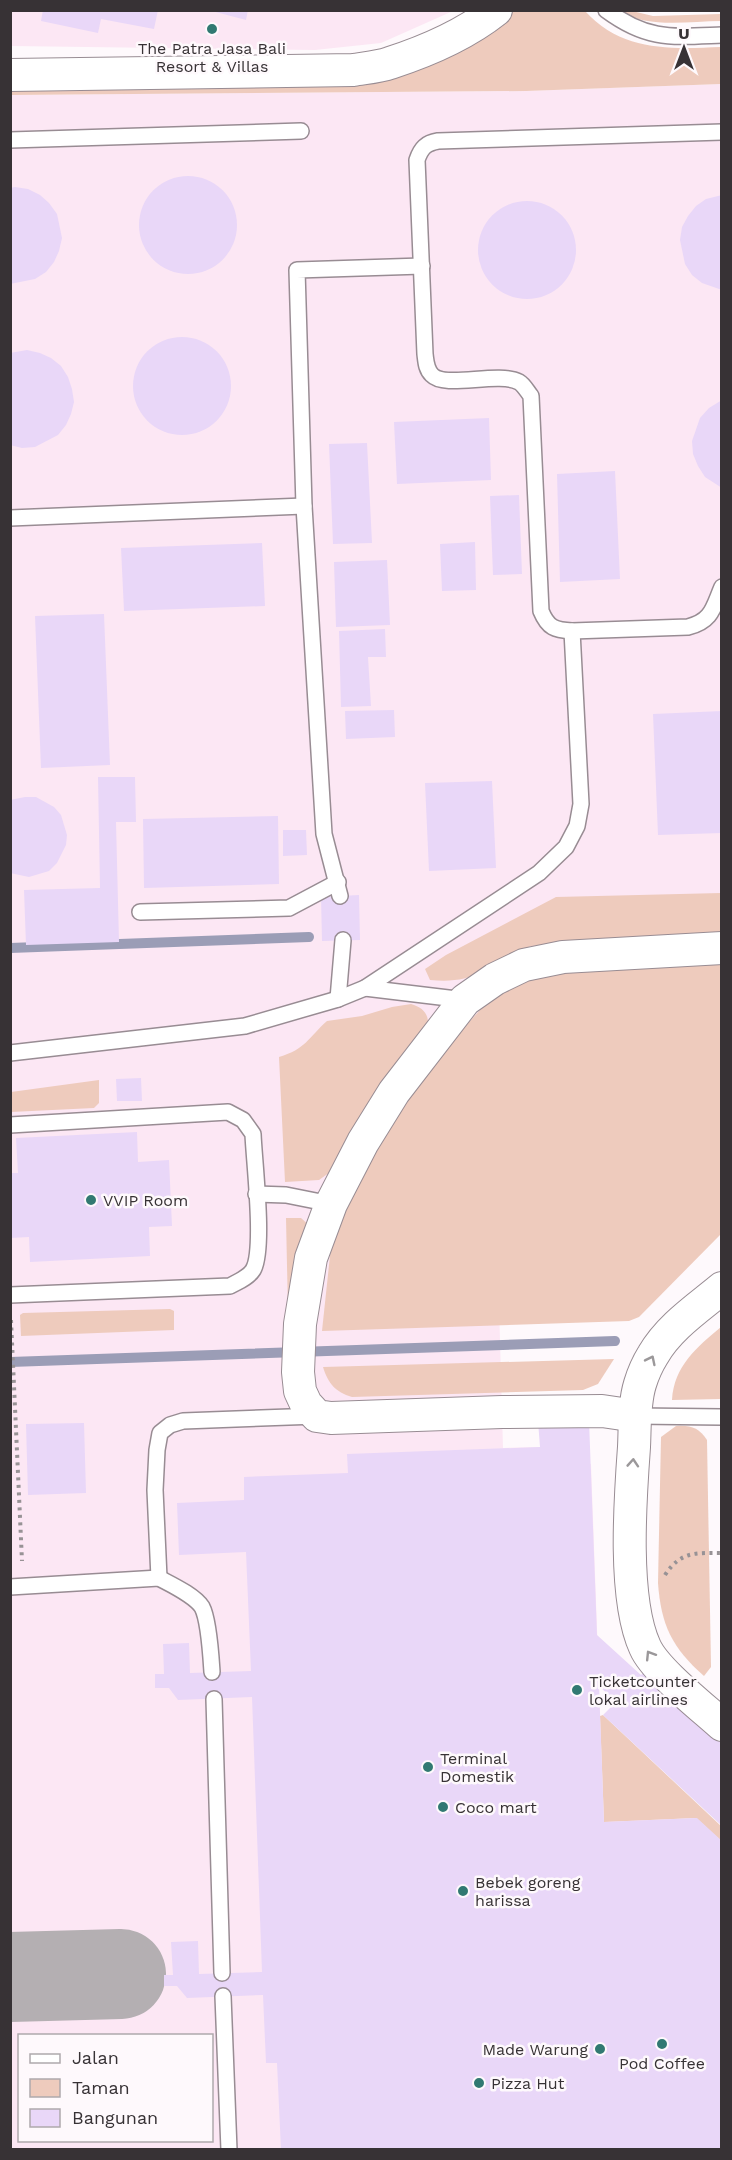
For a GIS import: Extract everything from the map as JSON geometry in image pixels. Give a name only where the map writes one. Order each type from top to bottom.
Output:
[{"type":"street","points":[[10,75],[353,70],[389,64],[439,44],[480,23],[496,10]]},
{"type":"street","points":[[636,1416],[602,1411],[331,1418],[317,1416],[306,1404],[300,1391],[298,1372],[300,1324],[311,1258],[331,1204],[363,1142],[394,1092],[465,1000],[495,979],[524,965],[563,957],[722,948]]},
{"type":"street","points":[[722,1288],[676,1326],[654,1353],[640,1385],[631,1496],[632,1584],[638,1626],[645,1647],[654,1662],[722,1725]]},
{"type":"lane","points":[[606,10],[627,26],[650,34],[678,37],[722,35]]},
{"type":"lane","points":[[10,140],[301,131]]},
{"type":"lane","points":[[722,132],[428,142],[420,150],[417,160],[427,368],[434,377],[445,381],[508,378],[521,384],[531,396],[541,611],[546,623],[554,630],[572,631],[688,627],[701,624],[710,616],[722,587]]},
{"type":"lane","points":[[140,912],[289,908],[339,889],[324,834],[304,506],[297,270],[422,266]]},
{"type":"lane","points":[[10,518],[304,506]]},
{"type":"lane","points":[[10,1053],[245,1026],[338,999],[365,988],[539,873],[566,847],[577,826],[581,804],[572,631]]},
{"type":"lane","points":[[338,999],[343,940]]},
{"type":"lane","points":[[365,988],[465,1000]]},
{"type":"lane","points":[[10,1125],[228,1112],[243,1120],[252,1134],[260,1249],[253,1270],[245,1278],[230,1286],[10,1295]]},
{"type":"lane","points":[[256,1194],[286,1195],[331,1204]]},
{"type":"lane","points":[[159,1578],[155,1490],[160,1433],[170,1425],[183,1421],[317,1416]]},
{"type":"lane","points":[[636,1416],[722,1417]]},
{"type":"lane","points":[[16,1586],[159,1578],[181,1589],[201,1607],[210,1640],[212,1672]]},
{"type":"lane","points":[[214,1699],[222,1973]]},
{"type":"lane","points":[[223,1996],[229,2150]]},
{"type":"path","points":[[12,1337],[16,1586]]},
{"type":"shaded area","name":"The Patra Jasa Bali Resort & Villas","points":[[11,11],[453,11],[381,43],[315,50],[11,46]]},
{"type":"shaded area","points":[[721,84],[721,1234],[499,1305],[503,1448],[540,1447],[540,1466],[591,1464],[604,1821],[697,1818],[721,2149],[11,2149],[10,95],[526,91]]},
{"type":"green space","points":[[513,11],[585,11],[599,24],[631,41],[665,47],[721,47],[721,84],[526,91],[11,95],[10,87],[352,83],[494,27]]},
{"type":"green space","points":[[620,11],[653,16],[721,14],[721,21],[656,22],[631,17]]},
{"type":"green space","points":[[721,893],[721,936],[531,946],[474,976],[448,981],[430,980],[425,969],[446,955],[556,897]]},
{"type":"green space","points":[[721,964],[721,1234],[639,1317],[629,1321],[322,1331],[332,1237],[343,1201],[426,1069],[492,997],[511,984],[555,971]]},
{"type":"green space","points":[[411,1004],[423,1011],[428,1023],[333,1170],[319,1180],[285,1182],[279,1057],[301,1047],[327,1021],[362,1016]]},
{"type":"green space","points":[[99,1080],[99,1103],[94,1108],[11,1112],[11,1092]]},
{"type":"green space","points":[[286,1218],[301,1218],[311,1227],[288,1313]]},
{"type":"green space","points":[[170,1309],[174,1311],[174,1330],[21,1336],[20,1315],[23,1313]]},
{"type":"green space","points":[[721,1327],[721,1399],[672,1400],[677,1377],[688,1358]]},
{"type":"green space","points":[[614,1359],[598,1384],[583,1390],[352,1397],[333,1386],[323,1367]]},
{"type":"green space","points":[[676,1426],[694,1428],[707,1440],[711,1667],[704,1676],[684,1656],[670,1635],[662,1611],[658,1583],[661,1437]]},
{"type":"green space","points":[[603,1715],[721,1826],[721,1841],[696,1818],[604,1822],[600,1716]]},
{"type":"building","points":[[43,10],[158,10],[154,29],[101,19],[98,33],[41,21]]},
{"type":"building","points":[[208,10],[248,10],[246,20]]},
{"type":"building","points":[[188,176],[207,180],[222,191],[233,206],[237,225],[233,244],[222,259],[207,270],[188,274],[169,270],[154,259],[143,244],[139,225],[143,206],[154,191],[169,180]]},
{"type":"building","points":[[10,188],[28,189],[49,203],[57,214],[62,238],[54,262],[46,272],[35,279],[10,284]]},
{"type":"building","points":[[722,195],[722,290],[702,283],[692,275],[685,264],[680,240],[682,227],[696,206],[706,199]]},
{"type":"building","points":[[527,201],[546,205],[561,216],[572,231],[576,250],[572,269],[561,284],[546,295],[527,299],[508,295],[493,284],[482,269],[478,250],[482,231],[493,216],[508,205]]},
{"type":"building","points":[[182,337],[201,341],[216,352],[227,367],[231,386],[227,405],[216,420],[201,431],[182,435],[163,431],[148,420],[137,405],[133,386],[137,367],[148,352],[163,341]]},
{"type":"building","points":[[27,350],[51,358],[61,366],[68,377],[74,402],[66,425],[58,435],[35,447],[22,448],[10,445],[10,353]]},
{"type":"building","points":[[722,400],[722,488],[705,477],[693,454],[692,441],[700,418],[709,408]]},
{"type":"building","points":[[489,418],[491,480],[397,484],[394,422]]},
{"type":"building","points":[[367,443],[372,543],[333,544],[329,444]]},
{"type":"building","points":[[615,471],[620,579],[560,582],[557,474]]},
{"type":"building","points":[[519,495],[522,574],[493,575],[490,496]]},
{"type":"building","points":[[475,542],[476,590],[442,591],[440,544]]},
{"type":"building","points":[[262,543],[265,606],[124,611],[121,548]]},
{"type":"building","points":[[387,560],[390,625],[336,627],[334,562]]},
{"type":"building","points":[[104,614],[110,765],[41,768],[35,616]]},
{"type":"building","points":[[385,629],[386,657],[368,657],[371,706],[341,707],[339,631]]},
{"type":"building","points":[[394,710],[395,737],[346,739],[345,711]]},
{"type":"building","points":[[722,711],[722,833],[658,835],[653,714]]},
{"type":"building","points":[[98,777],[135,777],[136,822],[116,822],[119,942],[26,945],[24,890],[100,888]]},
{"type":"building","points":[[492,781],[496,868],[429,871],[425,783]]},
{"type":"building","points":[[36,797],[54,807],[61,815],[67,835],[66,845],[57,863],[49,871],[29,877],[10,873],[10,800]]},
{"type":"building","points":[[278,816],[279,884],[144,888],[143,819]]},
{"type":"building","points":[[283,830],[306,830],[307,855],[283,856]]},
{"type":"building","points":[[359,895],[360,940],[322,941],[321,897]]},
{"type":"building","points":[[141,1078],[142,1101],[117,1101],[116,1079]]},
{"type":"building","name":"VVIP Room","points":[[137,1132],[138,1162],[169,1160],[172,1226],[149,1227],[150,1256],[30,1262],[29,1237],[10,1238],[10,1173],[18,1173],[16,1138]]},
{"type":"building","name":"Terminal Domestik","points":[[589,1420],[597,1635],[641,1675],[652,1665],[722,1730],[722,1826],[603,1715],[616,1702],[599,1686],[604,1822],[697,1818],[722,1841],[722,2150],[281,2150],[277,2063],[266,2063],[263,1995],[187,1998],[177,1986],[164,1986],[164,1975],[173,1975],[171,1942],[198,1941],[199,1974],[262,1972],[252,1697],[178,1700],[169,1688],[155,1688],[155,1674],[164,1674],[163,1644],[189,1643],[190,1673],[251,1671],[246,1552],[179,1555],[177,1503],[244,1500],[244,1477],[348,1473],[347,1454],[540,1447],[538,1421]]},
{"type":"building","points":[[84,1423],[86,1493],[28,1495],[26,1424]]},
{"type":"waterway","points":[[10,948],[309,937]]},
{"type":"waterway","points":[[10,1362],[615,1341]]},
{"type":"taxiway","points":[[10,1977],[121,1974]]},
{"type":"place","name":"The Patra Jasa Bali Resort & Villas","points":[[212,29]]},
{"type":"place","name":"VVIP Room","points":[[91,1200]]},
{"type":"place","name":"Ticketcounter lokal airlines","points":[[577,1690]]},
{"type":"place","name":"Terminal Domestik","points":[[428,1767]]},
{"type":"place","name":"Coco mart","points":[[443,1807]]},
{"type":"place","name":"Bebek goreng harissa","points":[[463,1891]]},
{"type":"place","name":"Pod Coffee","points":[[662,2044]]},
{"type":"place","name":"Made Warung","points":[[600,2049]]},
{"type":"place","name":"Pizza Hut","points":[[479,2083]]}]
